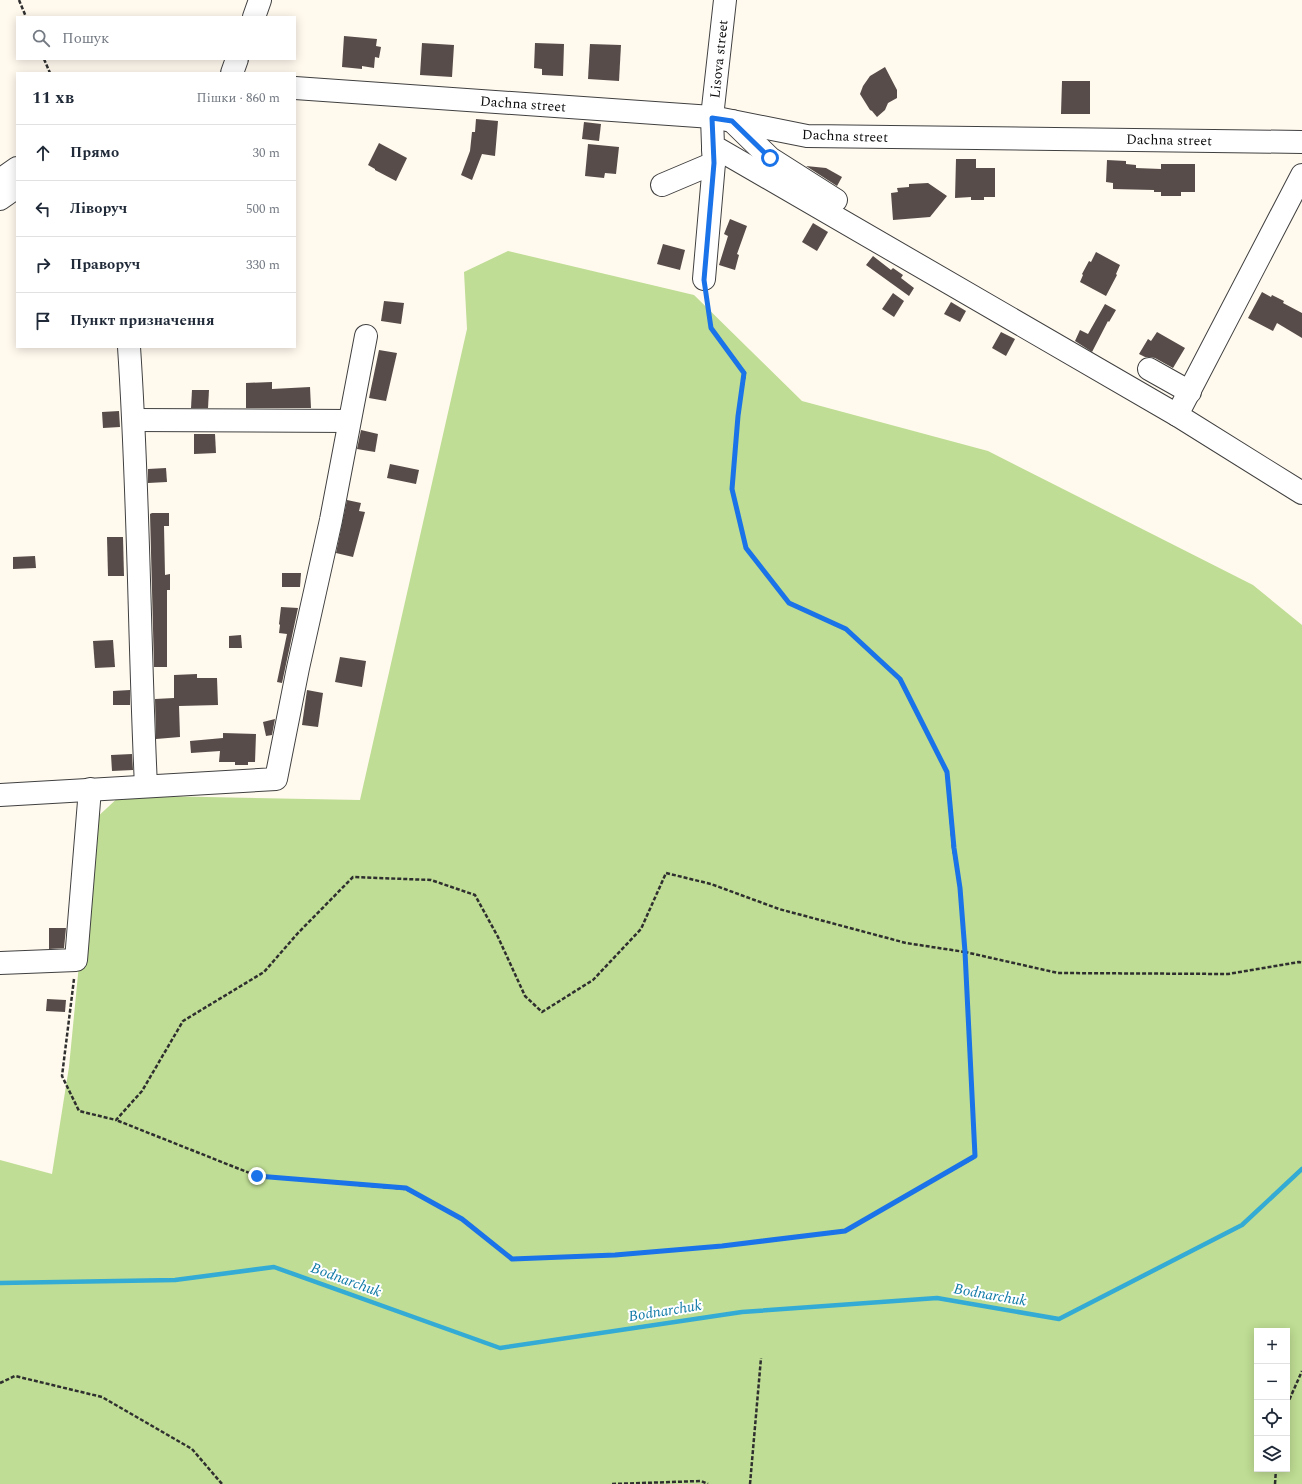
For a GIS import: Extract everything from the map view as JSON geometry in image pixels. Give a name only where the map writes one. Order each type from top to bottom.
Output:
[{"type":"street","points":[[254,16],[260,0]]},
{"type":"street","name":"Lisova street","points":[[704,280],[713,154],[722,119],[725,0]]},
{"type":"street","points":[[232,72],[237,60]]},
{"type":"street","name":"Dachna street","points":[[296,88],[722,119],[807,136],[1302,142]]},
{"type":"street","points":[[722,119],[770,158],[829,196],[1069,334]]},
{"type":"street","points":[[662,185],[713,154],[1178,415],[1302,493]]},
{"type":"street","points":[[0,180],[16,169]]},
{"type":"street","points":[[1178,415],[1302,175]]},
{"type":"street","points":[[0,199],[16,188]]},
{"type":"street","points":[[0,795],[276,779],[298,668],[331,520],[366,336]]},
{"type":"street","points":[[128,348],[134,420],[141,686],[146,786]]},
{"type":"street","points":[[1149,369],[1190,392]]},
{"type":"street","points":[[134,420],[349,421]]},
{"type":"street","points":[[0,963],[76,960],[90,789]]},
{"type":"path","points":[[19,0],[26,16]]},
{"type":"path","points":[[44,60],[50,72]]},
{"type":"path","points":[[76,960],[62,1076],[80,1111],[116,1120],[257,1176],[406,1188],[462,1219],[512,1259],[623,1254],[722,1246],[845,1231],[975,1156],[965,952],[960,888],[954,848],[947,772],[900,679],[846,629],[789,603],[746,548],[732,489],[738,416],[744,373],[711,328],[704,280]]},
{"type":"path","points":[[116,1120],[142,1091],[184,1021],[264,972],[298,933],[353,877],[432,880],[475,895],[498,938],[525,996],[542,1012],[593,980],[641,929],[666,873],[711,884],[779,909],[906,943],[965,952],[1058,973],[1228,974],[1299,962],[1302,963]]},
{"type":"path","points":[[750,1484],[761,1358]]},
{"type":"path","points":[[1289,1400],[1302,1371]]},
{"type":"path","points":[[0,1383],[16,1376],[102,1397],[192,1449],[222,1484]]},
{"type":"path","points":[[1274,1484],[1276,1472]]},
{"type":"path","points":[[612,1484],[701,1481],[708,1484]]},
{"type":"green space","points":[[508,251],[694,295],[802,401],[988,451],[1253,585],[1302,625],[1302,1484],[0,1484],[0,1160],[52,1174],[69,1067],[93,821],[122,794],[360,800],[467,329],[464,272]]},
{"type":"building","points":[[344,36],[377,39],[376,46],[381,47],[379,58],[375,57],[374,68],[362,66],[362,69],[342,67]]},
{"type":"building","points":[[422,43],[454,45],[452,77],[420,75]]},
{"type":"building","points":[[535,43],[564,44],[563,76],[542,75],[542,69],[534,68]]},
{"type":"building","points":[[590,44],[621,45],[619,81],[588,79]]},
{"type":"building","points":[[885,67],[897,90],[897,98],[888,103],[885,110],[877,117],[870,110],[860,94],[863,86],[870,76]]},
{"type":"building","points":[[1062,81],[1090,81],[1090,114],[1061,114]]},
{"type":"building","points":[[476,119],[498,121],[495,156],[482,154],[472,180],[461,175],[470,151],[472,132],[475,132]]},
{"type":"building","points":[[584,122],[601,124],[599,141],[582,139]]},
{"type":"building","points":[[379,143],[407,158],[396,181],[368,165]]},
{"type":"building","points":[[588,144],[619,147],[616,174],[605,173],[604,178],[585,176]]},
{"type":"building","points":[[956,159],[976,159],[976,168],[995,168],[995,197],[984,197],[984,200],[971,200],[971,197],[955,198]]},
{"type":"building","points":[[1107,160],[1126,161],[1126,164],[1136,165],[1136,168],[1161,169],[1161,164],[1195,164],[1195,192],[1181,192],[1181,196],[1161,196],[1161,192],[1154,192],[1154,190],[1113,189],[1113,183],[1106,182]]},
{"type":"building","points":[[806,166],[826,168],[842,177],[837,186]]},
{"type":"building","points":[[928,183],[947,196],[930,217],[893,220],[891,193],[898,192],[897,188],[909,187],[909,184]]},
{"type":"building","points":[[730,219],[747,226],[737,254],[739,255],[735,270],[719,265],[728,236],[724,234]]},
{"type":"building","points":[[813,223],[828,232],[817,251],[802,242]]},
{"type":"building","points":[[663,244],[685,250],[680,270],[657,264]]},
{"type":"building","points":[[1096,252],[1120,265],[1116,274],[1117,275],[1106,296],[1080,282],[1083,275],[1082,274]]},
{"type":"building","points":[[873,256],[891,270],[893,268],[903,275],[901,278],[914,288],[909,296],[866,265]]},
{"type":"building","points":[[1262,292],[1271,297],[1272,295],[1284,301],[1283,303],[1302,313],[1302,338],[1277,323],[1273,331],[1248,318]]},
{"type":"building","points":[[893,293],[904,301],[894,317],[882,309]]},
{"type":"building","points":[[384,301],[404,303],[401,324],[381,321]]},
{"type":"building","points":[[951,302],[966,311],[960,322],[944,314]]},
{"type":"building","points":[[1105,304],[1116,310],[1109,322],[1108,321],[1092,352],[1075,341],[1080,330],[1088,334]]},
{"type":"building","points":[[1001,332],[1015,339],[1006,356],[992,348]]},
{"type":"building","points":[[1157,332],[1185,348],[1173,368],[1155,358],[1145,357],[1139,354],[1148,339],[1151,341]]},
{"type":"building","points":[[379,350],[397,353],[386,401],[369,398]]},
{"type":"building","points":[[272,382],[272,389],[310,387],[311,408],[246,408],[246,383]]},
{"type":"building","points":[[192,390],[209,390],[208,408],[191,408]]},
{"type":"building","points":[[119,411],[120,427],[103,428],[102,412]]},
{"type":"building","points":[[361,430],[378,434],[375,452],[357,449]]},
{"type":"building","points":[[194,434],[215,434],[216,453],[194,454]]},
{"type":"building","points":[[390,464],[419,470],[416,484],[387,478]]},
{"type":"building","points":[[166,468],[167,482],[148,483],[148,469]]},
{"type":"building","points":[[347,500],[361,503],[359,511],[365,512],[353,557],[336,553]]},
{"type":"building","points":[[169,513],[169,526],[164,526],[165,575],[170,574],[170,590],[167,590],[167,667],[154,667],[150,514]]},
{"type":"building","points":[[107,537],[123,537],[124,576],[108,576]]},
{"type":"building","points":[[35,556],[36,568],[13,569],[13,557]]},
{"type":"building","points":[[282,573],[301,573],[300,587],[282,587]]},
{"type":"building","points":[[281,607],[298,608],[282,683],[277,682],[287,634],[279,633]]},
{"type":"building","points":[[241,635],[242,648],[229,648],[229,636]]},
{"type":"building","points":[[113,640],[115,667],[95,668],[93,641]]},
{"type":"building","points":[[340,657],[366,661],[362,687],[335,682]]},
{"type":"building","points":[[197,674],[197,678],[217,678],[218,705],[179,706],[180,737],[156,739],[155,699],[174,698],[174,675]]},
{"type":"building","points":[[130,690],[130,705],[113,705],[113,691]]},
{"type":"building","points":[[307,690],[323,693],[318,727],[302,725]]},
{"type":"building","points":[[275,719],[272,735],[266,736],[263,722]]},
{"type":"building","points":[[223,733],[256,734],[255,762],[248,762],[248,765],[235,765],[235,762],[219,762],[220,751],[191,753],[190,741],[223,738]]},
{"type":"building","points":[[132,754],[133,770],[112,771],[111,755]]},
{"type":"building","points":[[49,928],[66,928],[64,948],[49,949]]},
{"type":"building","points":[[47,999],[66,1000],[65,1012],[46,1011]]},
{"type":"waterway","name":"Bodnarchuk","points":[[0,1283],[175,1280],[274,1267],[500,1348],[742,1312],[937,1298],[1059,1319],[1242,1225],[1302,1169]]},
{"type":"route","points":[[257,1176],[406,1188],[462,1219],[512,1259],[615,1255],[722,1246],[845,1231],[929,1184],[975,1156],[965,952],[960,888],[954,848],[947,772],[900,679],[846,629],[789,603],[746,548],[732,489],[738,416],[744,373],[711,328],[704,280],[714,163],[712,118],[732,121],[770,158]]}]
